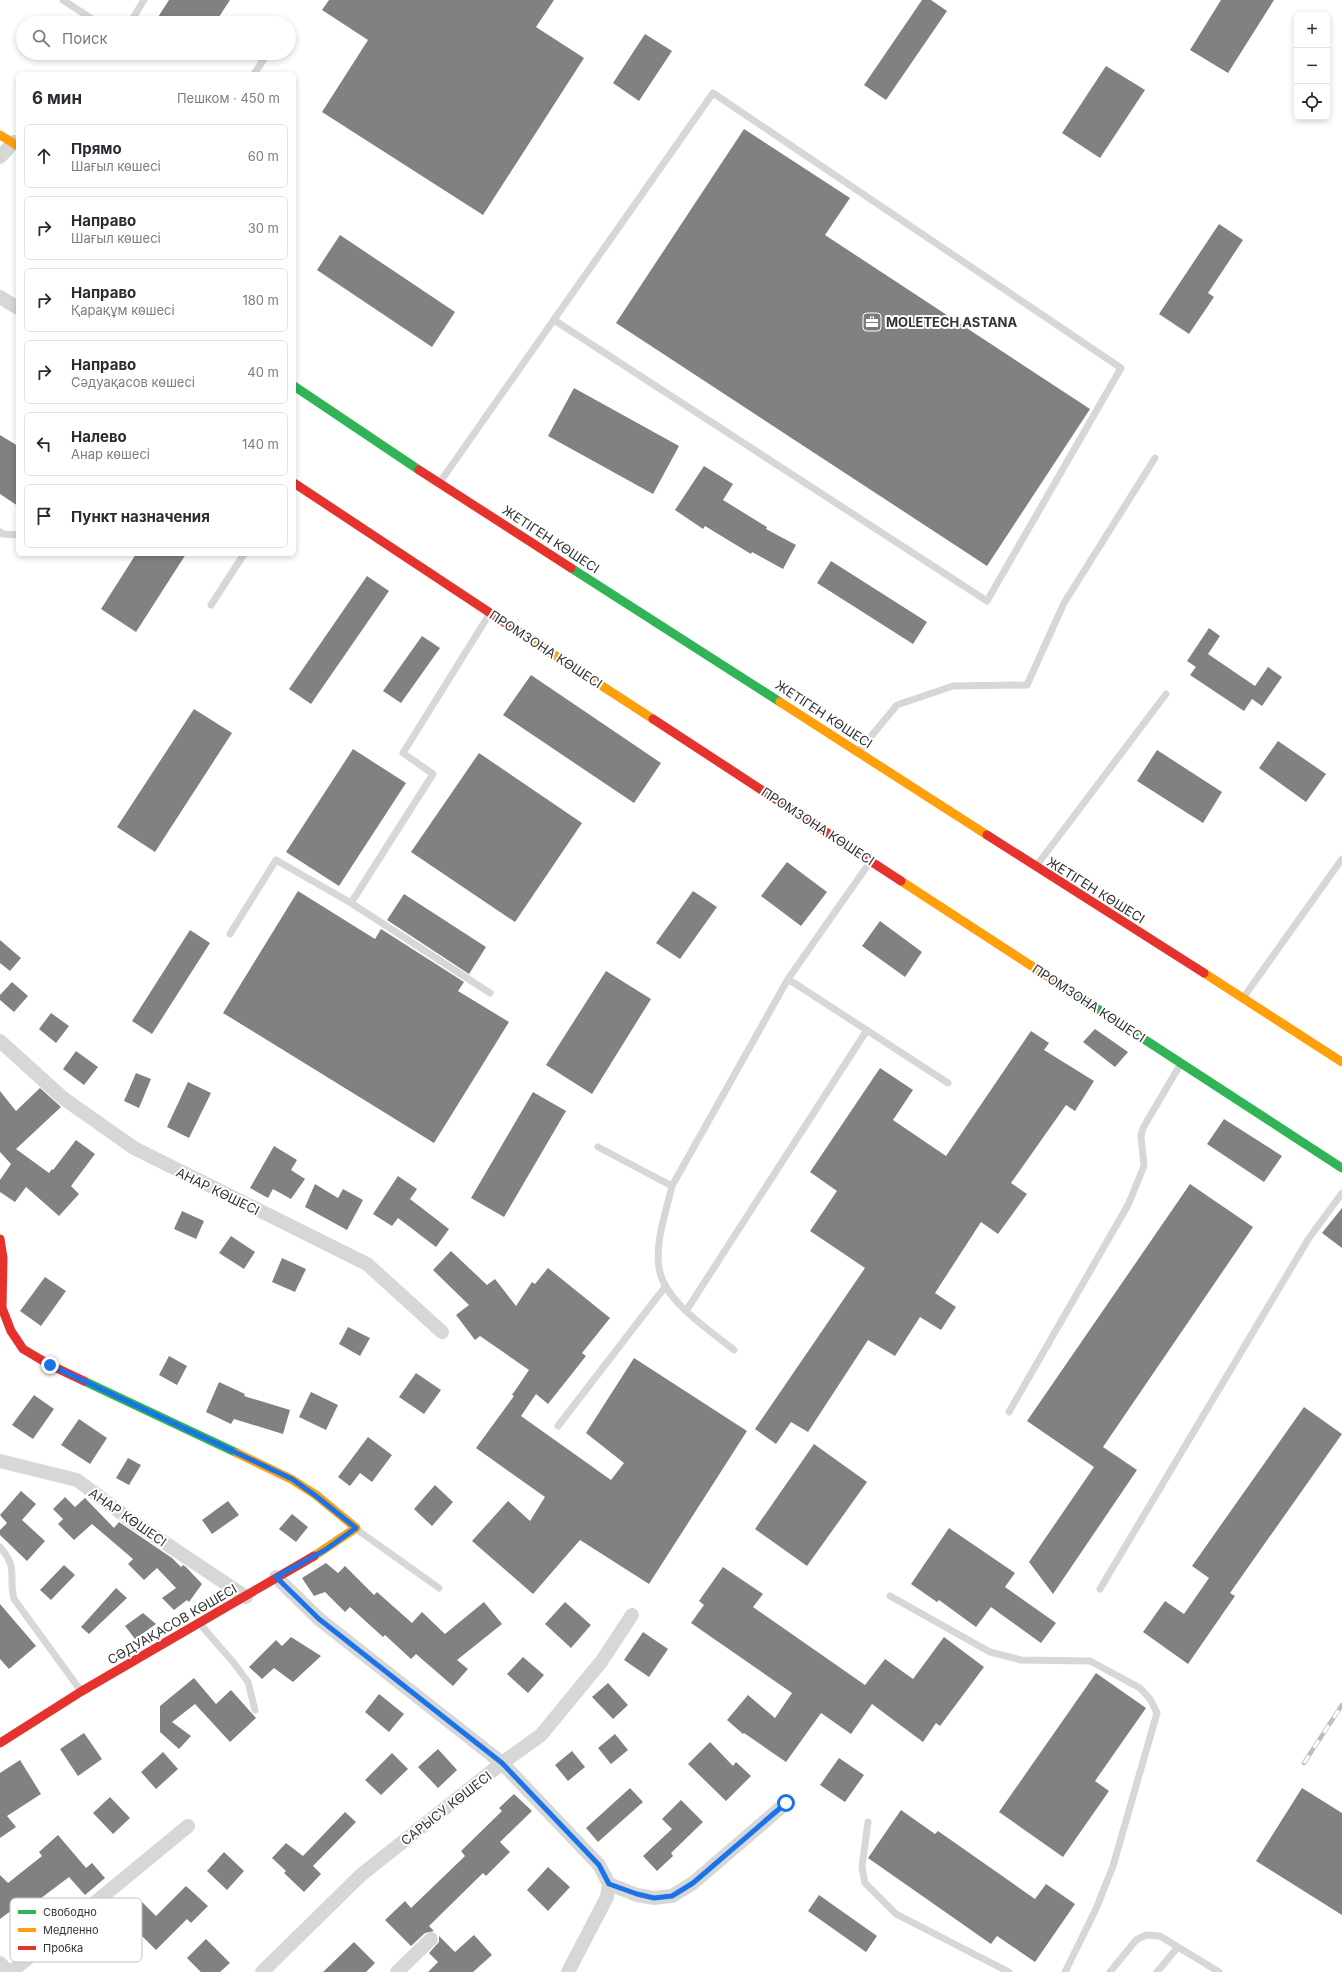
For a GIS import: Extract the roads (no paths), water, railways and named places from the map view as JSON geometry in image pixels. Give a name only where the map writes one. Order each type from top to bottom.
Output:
[{"type":"street","points":[[0,135],[16,144],[0,157]]},
{"type":"street","points":[[0,296],[16,307]]},
{"type":"street","name":"ЖЕТІГЕН КӨШЕСІ","points":[[296,387],[440,483],[1342,1062]]},
{"type":"street","name":"ПРОМЗОНА КӨШЕСІ","points":[[296,484],[490,613],[1342,1168]]},
{"type":"street","name":"АНАР КӨШЕСІ","points":[[0,1041],[63,1098],[134,1148],[367,1264],[442,1332]]},
{"type":"street","points":[[0,1239],[3,1258],[2,1308],[11,1331],[23,1349],[50,1365],[292,1479],[356,1528]]},
{"type":"street","name":"АНАР КӨШЕСІ","points":[[0,1461],[77,1480],[132,1521],[246,1596]]},
{"type":"street","name":"СӘДУАҚАСОВ КӨШЕСІ","points":[[0,1743],[82,1691],[276,1577],[325,1550],[356,1528]]},
{"type":"street","points":[[276,1577],[319,1619],[502,1763],[599,1865],[609,1884],[607,1897],[568,1972]]},
{"type":"street","name":"САРЫСУ КӨШЕСІ","points":[[262,1972],[361,1875],[502,1763],[541,1735],[601,1662],[632,1615]]},
{"type":"street","points":[[609,1884],[648,1897],[672,1896],[693,1883],[786,1803]]},
{"type":"street","points":[[101,1898],[188,1826]]},
{"type":"street","points":[[397,1972],[431,1939]]},
{"type":"street","points":[[11,1972],[23,1962]]},
{"type":"street","points":[[0,1963],[8,1972]]},
{"type":"lane","points":[[63,0],[87,16]]},
{"type":"lane","points":[[134,16],[144,0]]},
{"type":"lane","points":[[255,72],[263,60]]},
{"type":"lane","points":[[440,483],[554,320],[713,93],[1121,368],[988,601],[554,320]]},
{"type":"lane","points":[[858,751],[897,705],[953,686],[1027,685],[1064,603],[1155,458]]},
{"type":"lane","points":[[0,532],[3,534],[16,535]]},
{"type":"lane","points":[[211,605],[243,556]]},
{"type":"lane","points":[[351,903],[433,774],[403,752],[490,613]]},
{"type":"lane","points":[[1036,867],[1166,694]]},
{"type":"lane","points":[[1243,999],[1342,859]]},
{"type":"lane","points":[[230,934],[276,860],[351,903],[490,993]]},
{"type":"lane","points":[[734,1350],[686,1311],[665,1287],[659,1268],[659,1246],[672,1186],[788,979],[871,860]]},
{"type":"lane","points":[[788,979],[948,1083]]},
{"type":"lane","points":[[686,1311],[867,1030]]},
{"type":"lane","points":[[1009,1412],[1128,1205],[1144,1166],[1141,1136],[1143,1128],[1181,1063]]},
{"type":"lane","points":[[598,1147],[672,1186]]},
{"type":"lane","points":[[1100,1589],[1309,1238],[1342,1193]]},
{"type":"lane","points":[[558,1426],[665,1287]]},
{"type":"lane","points":[[356,1528],[439,1588]]},
{"type":"lane","points":[[0,1547],[9,1558],[13,1568],[12,1591],[14,1599],[82,1691]]},
{"type":"lane","points":[[890,1596],[990,1652],[1021,1660],[1090,1661],[1140,1688],[1155,1706],[1157,1713],[1113,1866],[1096,1909],[1065,1972]]},
{"type":"lane","points":[[199,1623],[233,1662],[248,1682],[255,1710]]},
{"type":"lane","points":[[868,1822],[862,1867],[865,1883],[896,1914],[1009,1972]]},
{"type":"lane","points":[[1110,1972],[1136,1940],[1146,1935],[1160,1936],[1219,1972]]},
{"type":"lane","points":[[1157,1972],[1178,1947]]},
{"type":"railway","points":[[1304,1763],[1342,1705]]},
{"type":"place","name":"MOLETECH ASTANA","points":[[872,322]]}]
